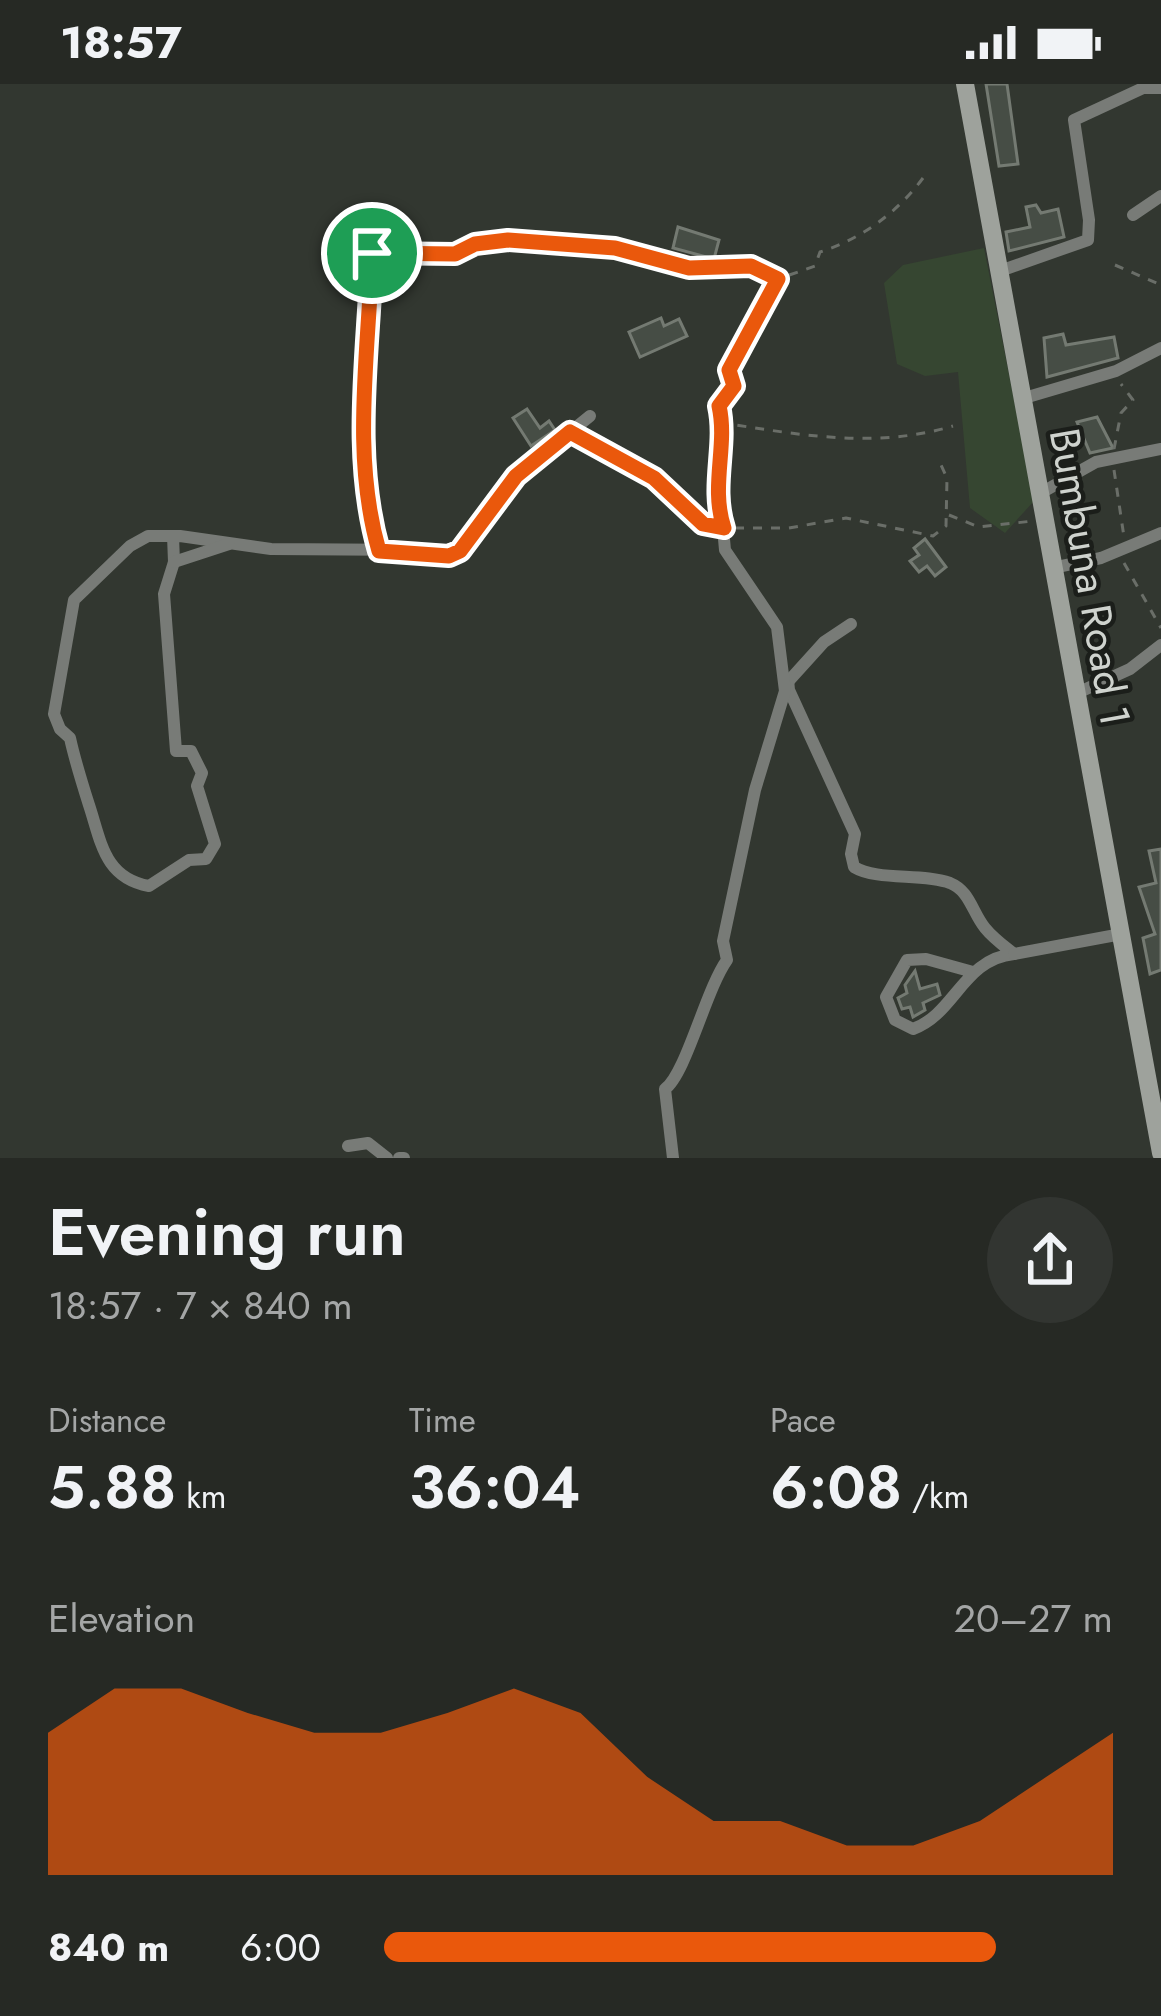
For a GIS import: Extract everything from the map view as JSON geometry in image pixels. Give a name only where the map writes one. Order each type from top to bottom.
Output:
[{"type":"main road","name":"Bumbuna Road 1","points":[[965,84],[1121,944],[1153,1061],[1161,1153]]},
{"type":"street","points":[[1000,271],[1088,240],[1074,120],[1143,88],[1161,88]]},
{"type":"street","points":[[1133,215],[1161,196]]},
{"type":"street","points":[[379,551],[363,415],[372,253],[455,254],[475,244],[508,240],[615,248]]},
{"type":"street","points":[[1021,399],[1116,371],[1161,348]]},
{"type":"street","points":[[173,536],[174,562],[164,594],[176,751],[191,751],[202,773],[197,786],[215,844],[206,859],[189,860],[148,886],[133,883],[108,862],[94,835],[70,738],[54,714],[74,600],[130,546],[148,536],[173,536],[271,549],[449,556],[460,551],[516,476],[590,416]]},
{"type":"street","points":[[1039,494],[1112,458],[1161,449]]},
{"type":"street","points":[[724,528],[725,550],[777,627],[786,685],[855,834],[854,866],[866,874],[890,872],[947,882],[965,891],[986,930],[1014,954]]},
{"type":"street","points":[[1052,568],[1101,558],[1161,533]]},
{"type":"street","points":[[174,562],[230,543]]},
{"type":"street","points":[[673,1158],[665,1089],[677,1080],[687,1042],[728,960],[723,941],[754,790],[786,685],[824,642],[851,624]]},
{"type":"street","points":[[1075,694],[1130,669],[1161,644]]},
{"type":"street","points":[[974,971],[926,959],[907,960],[886,997],[896,1020],[913,1029],[937,1020],[957,987],[997,956],[1116,935],[1121,944]]},
{"type":"street","points":[[348,1146],[368,1143],[387,1158]]},
{"type":"path","points":[[615,248],[689,268],[751,266],[778,279],[799,275],[815,266],[820,252],[846,244],[880,222],[923,178]]},
{"type":"path","points":[[1115,265],[1161,285]]},
{"type":"path","points":[[724,528],[716,479],[723,423],[719,406],[734,386],[729,370],[778,279]]},
{"type":"path","points":[[1112,458],[1120,413],[1133,400],[1116,371]]},
{"type":"path","points":[[723,423],[865,441],[912,439],[953,426]]},
{"type":"path","points":[[570,432],[654,478],[703,524],[724,528],[789,529],[846,518],[933,536],[946,526],[947,478],[941,465]]},
{"type":"path","points":[[947,514],[979,526],[1021,520],[1044,523]]},
{"type":"green space","points":[[984,248],[1034,501],[1005,533],[970,508],[958,372],[925,376],[897,364],[884,283],[903,265]]},
{"type":"building","points":[[986,84],[1007,84],[1018,164],[999,166]]},
{"type":"building","points":[[1036,205],[1041,213],[1058,209],[1064,237],[1009,251],[1006,232],[1030,227],[1026,207]]},
{"type":"building","points":[[678,227],[719,240],[714,259],[673,248]]},
{"type":"building","points":[[661,318],[664,326],[679,319],[687,336],[640,357],[629,332]]},
{"type":"building","points":[[1063,334],[1066,345],[1114,337],[1118,358],[1047,377],[1044,338]]},
{"type":"building","points":[[527,409],[540,428],[549,421],[555,430],[531,446],[513,418]]},
{"type":"building","points":[[1097,417],[1113,448],[1090,453],[1077,422]]},
{"type":"building","points":[[925,539],[946,567],[935,576],[927,566],[919,572],[910,561],[919,555],[914,548]]},
{"type":"building","points":[[1161,849],[1161,970],[1150,974],[1143,938],[1155,934],[1139,887],[1156,883],[1149,851]]},
{"type":"building","points":[[915,971],[920,989],[937,984],[940,995],[923,1003],[925,1010],[913,1017],[910,1007],[902,1009],[898,998],[907,993],[905,985]]},
{"type":"route","points":[[508,240],[615,248],[689,268],[751,266],[778,279],[758,323],[740,346],[729,370],[734,386],[719,406],[723,423],[716,479],[724,528],[703,524],[654,478],[570,432],[516,476],[460,551],[449,556],[418,550],[379,551],[373,532],[363,396],[372,253],[455,254],[475,244],[508,240]]}]
